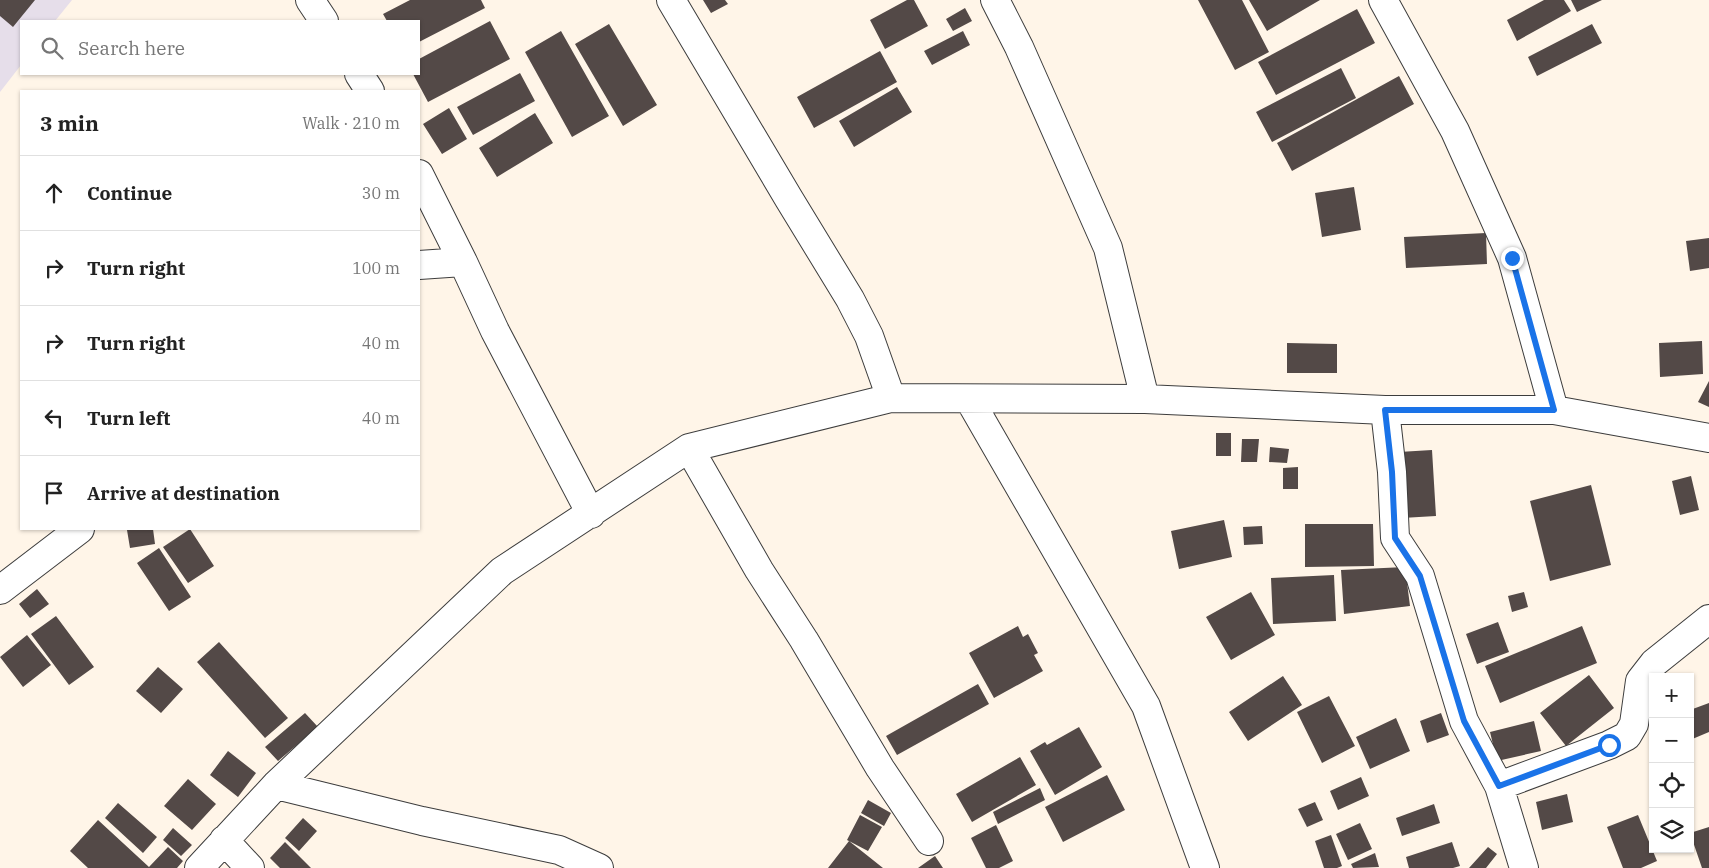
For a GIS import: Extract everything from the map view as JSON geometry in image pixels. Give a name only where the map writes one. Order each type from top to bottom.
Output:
[{"type":"street","points":[[310,0],[323,20]]},
{"type":"street","points":[[671,0],[850,299],[869,336],[891,398]]},
{"type":"street","points":[[995,0],[1019,47],[1108,248],[1145,398]]},
{"type":"street","points":[[1383,0],[1455,131],[1512,258],[1554,410]]},
{"type":"street","points":[[360,75],[369,90]]},
{"type":"street","points":[[420,176],[464,262],[495,331],[591,514]]},
{"type":"street","points":[[420,265],[464,262]]},
{"type":"street","points":[[199,868],[276,784],[502,571],[689,448],[891,398],[1145,398],[1385,410],[1554,410],[1709,438]]},
{"type":"street","points":[[970,399],[1146,706],[1205,868]]},
{"type":"street","points":[[1385,410],[1392,472],[1395,538],[1420,576],[1464,721],[1499,786],[1524,868]]},
{"type":"street","points":[[689,448],[759,570],[804,640],[880,768],[929,841]]},
{"type":"street","points":[[0,590],[79,530]]},
{"type":"street","points":[[1499,786],[1609,745],[1627,736],[1634,724],[1640,681],[1654,663],[1709,619]]},
{"type":"street","points":[[276,784],[422,821],[560,850],[599,868]]},
{"type":"street","points":[[224,840],[250,868]]},
{"type":"shaded area","points":[[0,0],[72,0],[56,20],[20,20],[20,66],[0,92]]},
{"type":"building","points":[[0,0],[35,0],[13,27],[0,16]]},
{"type":"building","points":[[410,0],[481,0],[485,8],[420,41],[420,20],[386,20],[383,14]]},
{"type":"building","points":[[703,0],[725,0],[728,4],[711,13]]},
{"type":"building","points":[[907,0],[914,0],[928,26],[885,49],[870,20]]},
{"type":"building","points":[[1198,0],[1242,0],[1269,52],[1235,70]]},
{"type":"building","points":[[1249,0],[1320,0],[1267,31]]},
{"type":"building","points":[[1544,0],[1564,0],[1571,11],[1517,41],[1507,20]]},
{"type":"building","points":[[1571,0],[1602,0],[1577,12]]},
{"type":"building","points":[[965,8],[972,21],[953,31],[946,19]]},
{"type":"building","points":[[1357,9],[1375,43],[1276,95],[1258,62]]},
{"type":"building","points":[[490,21],[510,59],[428,102],[414,75],[420,75],[420,58]]},
{"type":"building","points":[[609,24],[657,105],[623,126],[575,44]]},
{"type":"building","points":[[1592,24],[1602,43],[1537,76],[1528,57]]},
{"type":"building","points":[[561,31],[609,116],[572,137],[525,52]]},
{"type":"building","points":[[963,31],[970,45],[932,65],[924,51]]},
{"type":"building","points":[[880,51],[897,82],[814,128],[797,97]]},
{"type":"building","points":[[1341,68],[1356,98],[1272,142],[1256,112]]},
{"type":"building","points":[[520,73],[535,101],[473,135],[457,107]]},
{"type":"building","points":[[1399,76],[1414,104],[1292,171],[1277,143]]},
{"type":"building","points":[[897,87],[912,112],[854,147],[839,121]]},
{"type":"building","points":[[449,108],[467,139],[442,154],[423,124]]},
{"type":"building","points":[[535,113],[553,143],[497,177],[479,148]]},
{"type":"building","points":[[1354,187],[1361,230],[1322,237],[1315,193]]},
{"type":"building","points":[[1486,233],[1487,264],[1406,268],[1404,237]]},
{"type":"building","points":[[1709,238],[1709,268],[1690,271],[1686,241]]},
{"type":"building","points":[[1702,341],[1703,374],[1660,377],[1659,343]]},
{"type":"building","points":[[1287,343],[1337,344],[1337,373],[1287,373]]},
{"type":"building","points":[[1709,381],[1709,407],[1698,402]]},
{"type":"building","points":[[1216,433],[1231,433],[1231,456],[1216,456]]},
{"type":"building","points":[[1242,439],[1259,439],[1257,462],[1241,462]]},
{"type":"building","points":[[1270,447],[1289,449],[1287,463],[1269,462]]},
{"type":"building","points":[[1432,450],[1436,516],[1402,518],[1399,452]]},
{"type":"building","points":[[1298,467],[1298,489],[1283,489],[1283,468]]},
{"type":"building","points":[[1691,476],[1699,510],[1680,515],[1672,481]]},
{"type":"building","points":[[1591,485],[1611,565],[1550,581],[1530,501]]},
{"type":"building","points":[[1224,520],[1232,557],[1179,569],[1171,531]]},
{"type":"building","points":[[1305,524],[1373,524],[1374,566],[1305,567]]},
{"type":"building","points":[[1262,526],[1263,544],[1244,545],[1243,527]]},
{"type":"building","points":[[127,530],[153,530],[155,544],[130,548]]},
{"type":"building","points":[[191,530],[214,566],[188,583],[163,547]]},
{"type":"building","points":[[159,548],[191,597],[169,611],[137,563]]},
{"type":"building","points":[[1405,567],[1410,606],[1344,614],[1341,570]]},
{"type":"building","points":[[1334,575],[1336,621],[1273,624],[1271,578]]},
{"type":"building","points":[[37,589],[49,604],[30,618],[19,604]]},
{"type":"building","points":[[1251,592],[1275,635],[1231,660],[1206,617]]},
{"type":"building","points":[[1524,592],[1528,607],[1512,612],[1508,596]]},
{"type":"building","points":[[56,616],[94,667],[69,685],[31,634]]},
{"type":"building","points":[[1498,622],[1509,652],[1477,664],[1466,634]]},
{"type":"building","points":[[1018,626],[1023,637],[1028,634],[1038,653],[1034,655],[1043,671],[994,698],[969,653]]},
{"type":"building","points":[[1582,626],[1597,663],[1500,703],[1485,666]]},
{"type":"building","points":[[27,635],[51,665],[23,687],[0,657]]},
{"type":"building","points":[[219,642],[288,718],[265,738],[197,662]]},
{"type":"building","points":[[158,667],[183,689],[161,713],[136,691]]},
{"type":"building","points":[[1589,675],[1614,708],[1566,746],[1540,713]]},
{"type":"building","points":[[1283,676],[1302,705],[1248,741],[1229,712]]},
{"type":"building","points":[[978,684],[989,704],[897,755],[886,736]]},
{"type":"building","points":[[1329,696],[1355,746],[1322,763],[1297,712]]},
{"type":"building","points":[[1709,703],[1709,732],[1694,738],[1694,718],[1694,709]]},
{"type":"building","points":[[305,713],[318,727],[278,761],[265,747]]},
{"type":"building","points":[[1441,713],[1449,735],[1427,743],[1420,721]]},
{"type":"building","points":[[1396,718],[1410,751],[1370,769],[1356,737]]},
{"type":"building","points":[[1534,721],[1541,751],[1497,761],[1490,732]]},
{"type":"building","points":[[1079,727],[1102,767],[1055,795],[1030,751],[1045,742],[1047,745]]},
{"type":"building","points":[[228,751],[256,773],[238,797],[210,775]]},
{"type":"building","points":[[1020,757],[1036,785],[972,822],[956,794]]},
{"type":"building","points":[[1107,775],[1125,810],[1063,842],[1045,807]]},
{"type":"building","points":[[1361,777],[1369,796],[1338,810],[1330,791]]},
{"type":"building","points":[[188,779],[216,804],[192,830],[164,806]]},
{"type":"building","points":[[1040,788],[1045,800],[998,824],[993,812]]},
{"type":"building","points":[[1567,794],[1573,822],[1542,830],[1536,802]]},
{"type":"building","points":[[868,800],[891,813],[884,826],[861,813]]},
{"type":"building","points":[[1315,802],[1323,820],[1307,827],[1298,809]]},
{"type":"building","points":[[118,803],[157,837],[143,853],[105,818]]},
{"type":"building","points":[[1434,804],[1440,823],[1402,836],[1396,818]]},
{"type":"building","points":[[860,815],[882,827],[868,851],[847,840]]},
{"type":"building","points":[[1638,815],[1649,842],[1649,853],[1654,853],[1657,861],[1641,868],[1623,868],[1607,827]]},
{"type":"building","points":[[303,818],[317,831],[299,851],[285,838]]},
{"type":"building","points":[[98,820],[149,867],[168,847],[183,861],[177,868],[88,868],[70,851]]},
{"type":"building","points":[[1360,823],[1372,849],[1348,860],[1336,834]]},
{"type":"building","points":[[996,825],[1013,861],[999,868],[986,868],[971,838]]},
{"type":"building","points":[[1709,827],[1709,868],[1702,868],[1694,845],[1694,832]]},
{"type":"building","points":[[173,828],[192,845],[181,856],[163,840]]},
{"type":"building","points":[[1331,835],[1342,866],[1324,868],[1315,841]]},
{"type":"building","points":[[849,841],[883,868],[828,868]]},
{"type":"building","points":[[285,842],[311,868],[280,868],[270,858]]},
{"type":"building","points":[[1452,842],[1460,866],[1453,868],[1409,868],[1406,857]]},
{"type":"building","points":[[1488,847],[1497,854],[1486,868],[1469,868]]},
{"type":"building","points":[[1375,853],[1379,867],[1353,868],[1351,864]]},
{"type":"building","points":[[935,856],[943,868],[918,868]]},
{"type":"route","points":[[1512,258],[1554,410],[1385,410],[1392,472],[1395,538],[1420,576],[1464,721],[1499,786],[1609,745]]}]
